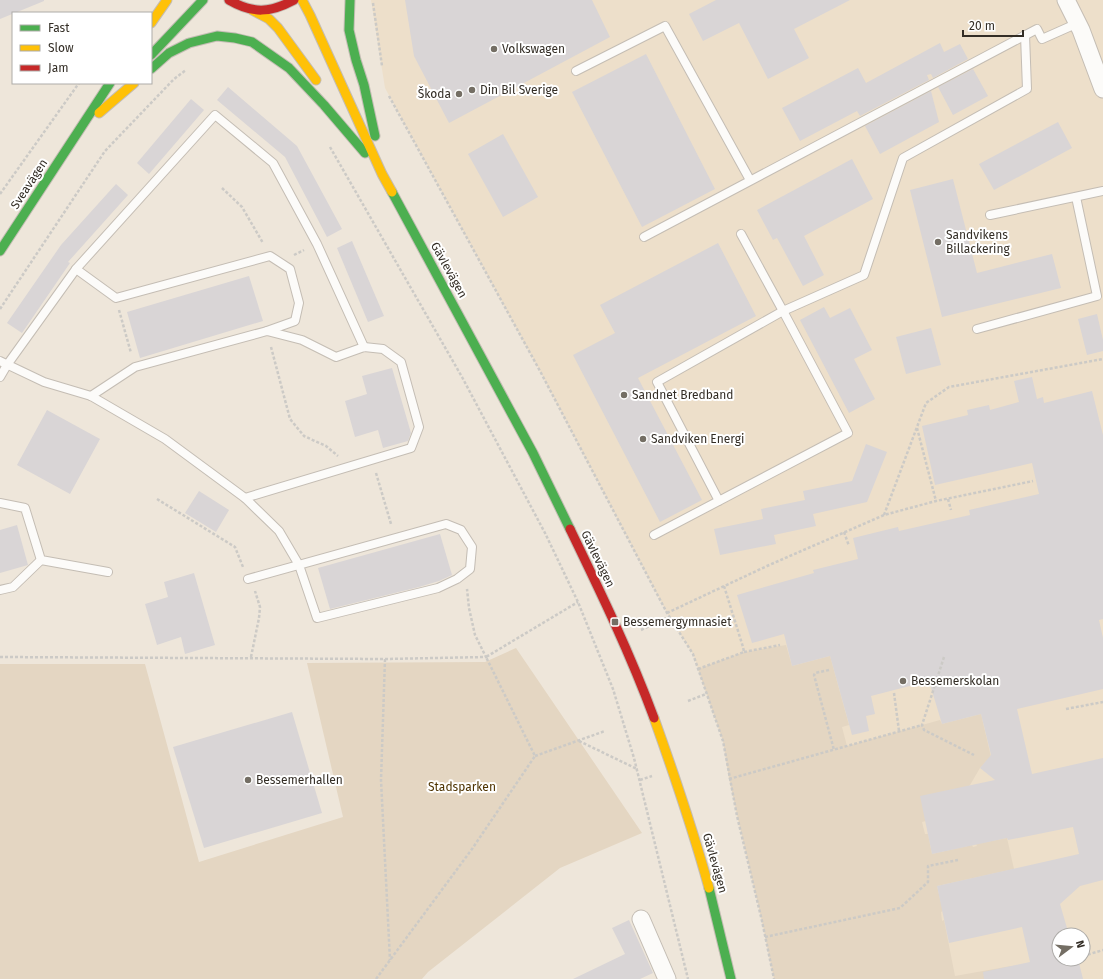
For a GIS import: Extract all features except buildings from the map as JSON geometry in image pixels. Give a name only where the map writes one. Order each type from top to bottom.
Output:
[{"type":"main road","points":[[152,22],[167,0]]},
{"type":"main road","points":[[152,54],[203,0]]},
{"type":"main road","name":"Gävlevägen","points":[[229,0],[269,19],[278,28],[382,174]]},
{"type":"main road","name":"Gävlevägen","points":[[252,10],[273,10],[294,0]]},
{"type":"main road","name":"Gävlevägen","points":[[302,0],[382,174],[534,453],[624,643],[659,730],[693,830],[714,907],[731,979]]},
{"type":"main road","points":[[350,0],[350,30],[356,60],[364,84],[382,174]]},
{"type":"main road","points":[[152,68],[169,53],[189,43],[208,38],[217,36],[252,42],[289,68],[324,105],[382,174]]},
{"type":"main road","name":"Sveavägen","points":[[0,251],[109,84]]},
{"type":"main road","name":"Sveavägen","points":[[78,130],[123,84]]},
{"type":"main road","points":[[78,130],[133,84]]},
{"type":"street","points":[[1066,0],[1078,24],[1103,89]]},
{"type":"street","points":[[641,919],[668,979]]},
{"type":"lane","points":[[644,237],[1037,29],[1042,39],[1078,24]]},
{"type":"lane","points":[[576,71],[665,26],[750,180]]},
{"type":"lane","points":[[719,501],[657,382],[783,311],[864,275],[903,158],[1026,90],[1025,35]]},
{"type":"lane","points":[[0,377],[4,363],[76,269],[215,115],[273,163],[317,244],[364,347]]},
{"type":"lane","points":[[990,214],[1103,191]]},
{"type":"lane","points":[[977,329],[1097,296],[1076,197]]},
{"type":"lane","points":[[654,535],[848,433],[741,234]]},
{"type":"lane","points":[[76,269],[116,298],[270,256],[290,269],[298,303],[295,321],[267,331],[135,368],[91,396]]},
{"type":"lane","points":[[245,498],[411,448],[419,427],[401,362],[383,349],[364,347],[336,357],[302,340],[267,331]]},
{"type":"lane","points":[[4,363],[44,382],[91,396],[165,440],[245,498],[279,531],[298,565],[317,618],[438,588],[457,579],[470,569],[472,547],[461,530],[446,524],[395,538],[298,565],[248,579]]},
{"type":"lane","points":[[0,503],[25,508],[41,560]]},
{"type":"lane","points":[[41,560],[108,572]]},
{"type":"lane","points":[[0,590],[13,587],[41,560]]},
{"type":"path","points":[[371,0],[382,73]]},
{"type":"path","points":[[0,308],[105,151],[174,79],[187,69]]},
{"type":"path","points":[[0,194],[78,84]]},
{"type":"path","points":[[388,94],[540,371],[667,613],[693,654],[723,741],[729,779],[774,979]]},
{"type":"path","points":[[328,144],[337,157],[396,264],[462,377],[545,533],[578,602],[613,689],[637,769],[688,979]]},
{"type":"path","points":[[222,188],[242,207],[270,256]]},
{"type":"path","points":[[279,262],[317,244]]},
{"type":"path","points":[[116,298],[135,368]]},
{"type":"path","points":[[267,331],[290,419],[304,436],[326,446],[351,467]]},
{"type":"path","points":[[884,515],[926,403],[949,387],[1103,359]]},
{"type":"path","points":[[917,427],[936,501]]},
{"type":"path","points":[[372,460],[395,538]]},
{"type":"path","points":[[667,613],[884,515],[936,501],[1033,481]]},
{"type":"path","points":[[157,499],[235,547],[260,607],[251,657]]},
{"type":"path","points":[[948,499],[950,510]]},
{"type":"path","points":[[844,532],[848,546]]},
{"type":"path","points":[[470,569],[467,584],[469,608],[475,635],[534,756]]},
{"type":"path","points":[[724,586],[744,652]]},
{"type":"path","points":[[0,657],[486,657],[578,602]]},
{"type":"path","points":[[637,632],[670,617]]},
{"type":"path","points":[[698,669],[744,652],[780,645]]},
{"type":"path","points":[[944,657],[922,725],[924,730],[974,755]]},
{"type":"path","points":[[385,658],[381,780],[390,961]]},
{"type":"path","points":[[829,670],[815,673],[814,675],[834,750]]},
{"type":"path","points":[[894,693],[899,731]]},
{"type":"path","points":[[688,701],[706,694]]},
{"type":"path","points":[[1066,709],[1103,702]]},
{"type":"path","points":[[729,779],[922,725]]},
{"type":"path","points":[[376,979],[472,850],[534,756],[605,732]]},
{"type":"path","points":[[579,740],[637,769]]},
{"type":"path","points":[[765,937],[900,908],[928,882],[928,866],[958,860]]},
{"type":"path","points":[[1091,954],[1103,950]]},
{"type":"shaded area","points":[[371,0],[1103,0],[1103,979],[774,979],[737,816],[723,741],[693,654],[667,613],[540,371],[385,88]]},
{"type":"green space","points":[[786,645],[792,666],[830,656],[849,725],[842,727],[847,746],[940,720],[942,724],[981,714],[991,757],[980,768],[970,785],[926,821],[922,822],[925,834],[928,834],[932,854],[972,845],[973,847],[977,846],[976,844],[1007,838],[1014,869],[937,886],[943,911],[941,912],[942,921],[944,920],[955,976],[1011,966],[1014,979],[774,979],[729,779],[723,741],[698,669],[744,652]]},
{"type":"green space","name":"Stadsparken","points":[[516,648],[642,833],[560,868],[428,972],[422,979],[0,979],[0,664],[145,664],[199,862],[343,817],[307,663],[485,662]]},
{"type":"traffic: fast","points":[[152,54],[203,0]]},
{"type":"traffic: fast","points":[[350,0],[349,30],[364,85],[375,136]]},
{"type":"traffic: fast","points":[[152,68],[169,53],[189,43],[217,36],[252,42],[289,68],[324,105],[365,153]]},
{"type":"traffic: fast","points":[[0,251],[109,84]]},
{"type":"traffic: fast","points":[[392,192],[533,453],[570,529]]},
{"type":"traffic: fast","points":[[709,888],[731,979]]},
{"type":"traffic: slow","points":[[152,22],[167,0]]},
{"type":"traffic: slow","points":[[302,0],[382,174],[392,192]]},
{"type":"traffic: slow","points":[[252,10],[269,19],[278,28],[316,80]]},
{"type":"traffic: slow","points":[[99,113],[133,84]]},
{"type":"traffic: slow","points":[[654,718],[683,802],[709,888]]},
{"type":"traffic: jam","points":[[229,0],[238,5],[254,10],[269,9],[294,0]]},
{"type":"traffic: jam","points":[[570,529],[625,646],[654,718]]},
{"type":"place","name":"Volkswagen","points":[[494,49]]},
{"type":"place","name":"Din Bil Sverige","points":[[472,90]]},
{"type":"place","name":"Škoda","points":[[459,94]]},
{"type":"place","name":"Sandvikens Billackering","points":[[938,242]]},
{"type":"place","name":"Sandnet Bredband","points":[[624,395]]},
{"type":"place","name":"Sandviken Energi","points":[[643,439]]},
{"type":"place","name":"Bessemergymnasiet","points":[[615,622]]},
{"type":"place","name":"Bessemerskolan","points":[[903,681]]},
{"type":"place","name":"Bessemerhallen","points":[[248,780]]}]
